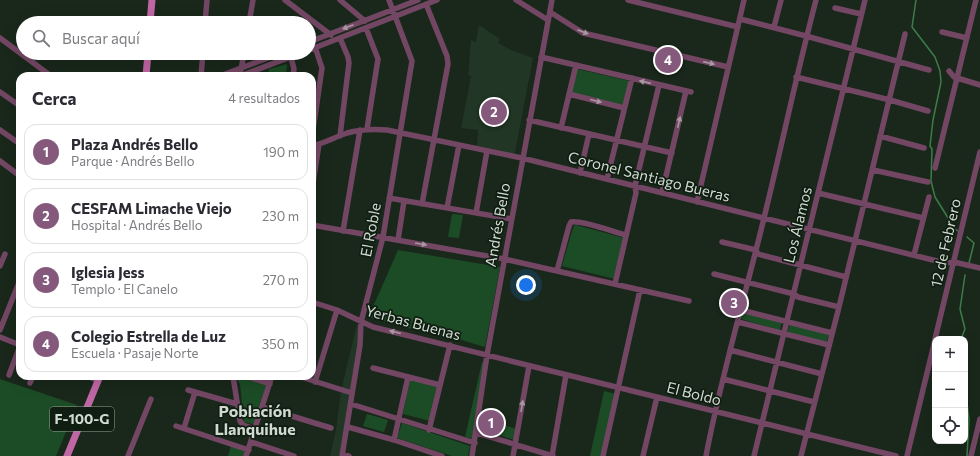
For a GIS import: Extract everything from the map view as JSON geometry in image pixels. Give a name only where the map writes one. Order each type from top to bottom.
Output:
[{"type":"main road","points":[[151,16],[152,0]]},
{"type":"main road","points":[[146,72],[147,60]]},
{"type":"main road","name":"F-100-G","points":[[67,456],[99,380]]},
{"type":"street","points":[[206,16],[208,0]]},
{"type":"street","points":[[250,16],[253,0]]},
{"type":"street","points":[[285,0],[306,16]]},
{"type":"street","points":[[340,0],[365,20]]},
{"type":"street","name":"El Roble","points":[[342,455],[348,427],[360,345],[361,322],[383,237],[412,61],[389,0]]},
{"type":"street","points":[[316,39],[417,0]]},
{"type":"street","points":[[316,47],[396,17],[436,0]]},
{"type":"street","points":[[516,0],[548,20]]},
{"type":"street","name":"Andrés Bello","points":[[472,456],[477,433],[487,355],[552,0]]},
{"type":"street","points":[[628,0],[738,27]]},
{"type":"street","points":[[697,202],[744,0]]},
{"type":"street","points":[[774,27],[782,0]]},
{"type":"street","points":[[706,456],[715,411],[764,218],[796,77],[816,0]]},
{"type":"street","name":"Los Álamos","points":[[754,456],[865,0]]},
{"type":"street","points":[[935,168],[976,0]]},
{"type":"street","points":[[422,204],[448,64],[448,56],[426,4]]},
{"type":"street","points":[[835,8],[861,14]]},
{"type":"street","points":[[550,12],[583,33],[728,67]]},
{"type":"street","points":[[740,19],[853,48],[929,70]]},
{"type":"street","points":[[316,23],[330,34],[334,40]]},
{"type":"street","points":[[366,28],[378,59],[367,129]]},
{"type":"street","points":[[942,32],[967,38]]},
{"type":"street","points":[[800,456],[839,307],[906,34]]},
{"type":"street","points":[[0,38],[16,50]]},
{"type":"street","points":[[340,38],[348,57],[349,64],[340,136]]},
{"type":"street","points":[[316,50],[322,68],[316,109]]},
{"type":"street","points":[[541,57],[689,92],[662,193]]},
{"type":"street","points":[[30,60],[47,72]]},
{"type":"street","points":[[201,72],[202,60]]},
{"type":"street","points":[[241,72],[243,60]]},
{"type":"street","points":[[230,72],[262,60]]},
{"type":"street","points":[[252,72],[283,60]]},
{"type":"street","points":[[292,60],[294,72]]},
{"type":"street","points":[[561,128],[576,65]]},
{"type":"street","points":[[949,71],[954,77],[980,85]]},
{"type":"street","points":[[796,77],[928,111]]},
{"type":"street","points":[[607,179],[632,78]]},
{"type":"street","points":[[615,284],[636,193],[635,186],[659,85]]},
{"type":"street","points":[[0,92],[16,103]]},
{"type":"street","points":[[569,94],[624,108]]},
{"type":"street","points":[[530,120],[672,153]]},
{"type":"street","points":[[0,130],[16,141]]},
{"type":"street","points":[[343,231],[360,130]]},
{"type":"street","name":"Coronel Santiago Bueras","points":[[316,145],[360,130],[388,130],[400,132],[522,158],[914,256],[945,263],[954,262],[980,268]]},
{"type":"street","points":[[580,172],[589,134]]},
{"type":"street","points":[[880,136],[924,148]]},
{"type":"street","points":[[316,164],[319,144]]},
{"type":"street","points":[[447,208],[459,145]]},
{"type":"street","points":[[476,213],[487,151]]},
{"type":"street","name":"12 de Febrero","points":[[936,336],[980,152]]},
{"type":"street","points":[[0,161],[16,173]]},
{"type":"street","points":[[873,170],[928,182]]},
{"type":"street","points":[[818,193],[923,218]]},
{"type":"street","points":[[914,256],[929,197]]},
{"type":"street","points":[[389,198],[511,219]]},
{"type":"street","name":"El Roble","points":[[398,240],[404,201]]},
{"type":"street","points":[[557,271],[571,222],[583,223],[626,235]]},
{"type":"street","points":[[316,226],[504,259],[689,301]]},
{"type":"street","points":[[722,242],[756,250],[758,254],[846,277]]},
{"type":"street","points":[[0,266],[5,254]]},
{"type":"street","points":[[714,274],[839,307]]},
{"type":"street","points":[[0,330],[16,290]]},
{"type":"street","points":[[603,456],[640,290]]},
{"type":"street","name":"Yerbas Buenas","points":[[316,303],[337,310],[373,327],[487,355]]},
{"type":"street","points":[[316,379],[337,310]]},
{"type":"street","points":[[741,310],[832,333]]},
{"type":"street","points":[[738,322],[829,345]]},
{"type":"street","points":[[0,337],[16,343]]},
{"type":"street","points":[[429,430],[450,345]]},
{"type":"street","points":[[730,350],[822,374]]},
{"type":"street","name":"12 de Febrero","points":[[907,456],[932,352]]},
{"type":"street","name":"El Boldo","points":[[487,355],[896,456]]},
{"type":"street","points":[[9,375],[16,356]]},
{"type":"street","points":[[513,456],[529,366]]},
{"type":"street","points":[[373,368],[440,385]]},
{"type":"street","points":[[477,433],[552,456],[566,375]]},
{"type":"street","points":[[394,440],[408,377]]},
{"type":"street","points":[[723,378],[814,402]]},
{"type":"street","points":[[234,380],[241,424],[255,429]]},
{"type":"street","points":[[258,380],[270,384]]},
{"type":"street","points":[[246,456],[271,380]]},
{"type":"street","points":[[309,380],[352,393]]},
{"type":"street","points":[[188,390],[237,404]]},
{"type":"street","points":[[184,428],[195,392]]},
{"type":"street","points":[[643,456],[657,397]]},
{"type":"street","points":[[128,456],[151,399]]},
{"type":"street","points":[[351,404],[429,430],[475,443]]},
{"type":"street","points":[[262,407],[331,428]]},
{"type":"street","points":[[971,456],[980,419]]},
{"type":"street","points":[[176,426],[248,450]]},
{"type":"street","points":[[348,427],[442,456]]},
{"type":"street","points":[[251,442],[294,456]]},
{"type":"street","points":[[342,455],[349,456]]},
{"type":"shaded area","points":[[479,25],[500,39],[498,43],[511,50],[533,58],[515,153],[512,154],[477,146],[478,130],[461,128],[471,76],[468,75],[471,40],[476,42]]},
{"type":"shaded area","points":[[357,324],[359,327],[359,336],[340,456],[330,456],[336,430],[341,391]]},
{"type":"green space","points":[[287,64],[286,72],[269,72],[269,69]]},
{"type":"green space","points":[[577,69],[630,81],[623,106],[571,93]]},
{"type":"green space","points":[[452,214],[463,215],[459,238],[448,237]]},
{"type":"green space","points":[[576,225],[624,238],[615,279],[562,266],[572,231]]},
{"type":"green space","points":[[398,250],[500,267],[485,347],[458,339],[452,330],[404,322],[398,325],[371,318],[369,316]]},
{"type":"green space","points":[[743,311],[782,321],[780,330],[741,319]]},
{"type":"green space","points":[[403,323],[451,331],[456,339],[399,326]]},
{"type":"green space","points":[[790,324],[829,335],[826,343],[787,333]]},
{"type":"green space","points":[[482,362],[485,363],[473,439],[465,437]]},
{"type":"green space","points":[[0,379],[77,405],[56,456],[0,456]]},
{"type":"green space","points":[[410,379],[438,387],[430,421],[403,414]]},
{"type":"green space","points":[[250,380],[269,386],[256,425],[244,422],[240,384],[238,381]]},
{"type":"green space","points":[[604,391],[616,394],[602,456],[590,456]]},
{"type":"green space","points":[[367,414],[388,420],[384,432],[363,426]]},
{"type":"green space","points":[[483,418],[516,429],[514,440],[481,429]]},
{"type":"green space","points":[[402,423],[470,446],[468,456],[452,456],[397,438]]},
{"type":"green space","points":[[231,446],[247,451],[245,456],[228,456]]},
{"type":"waterway","points":[[916,0],[912,27],[935,57],[940,71],[941,82],[933,120],[930,146],[932,149],[931,181],[935,197],[955,229],[958,231]]},
{"type":"waterway","points":[[967,237],[974,243],[969,263]]},
{"type":"waterway","points":[[962,336],[965,329],[960,309],[965,275]]},
{"type":"waterway","points":[[967,456],[969,419],[968,408]]},
{"type":"place","name":"Colegio Estrella de Luz","points":[[668,60]]},
{"type":"place","name":"CESFAM Limache Viejo","points":[[494,112]]},
{"type":"place","name":"Iglesia Jess","points":[[734,303]]},
{"type":"place","name":"Plaza Andrés Bello","points":[[491,423]]},
{"type":"district","name":"Población Llanquihue","points":[[255,420]]}]
